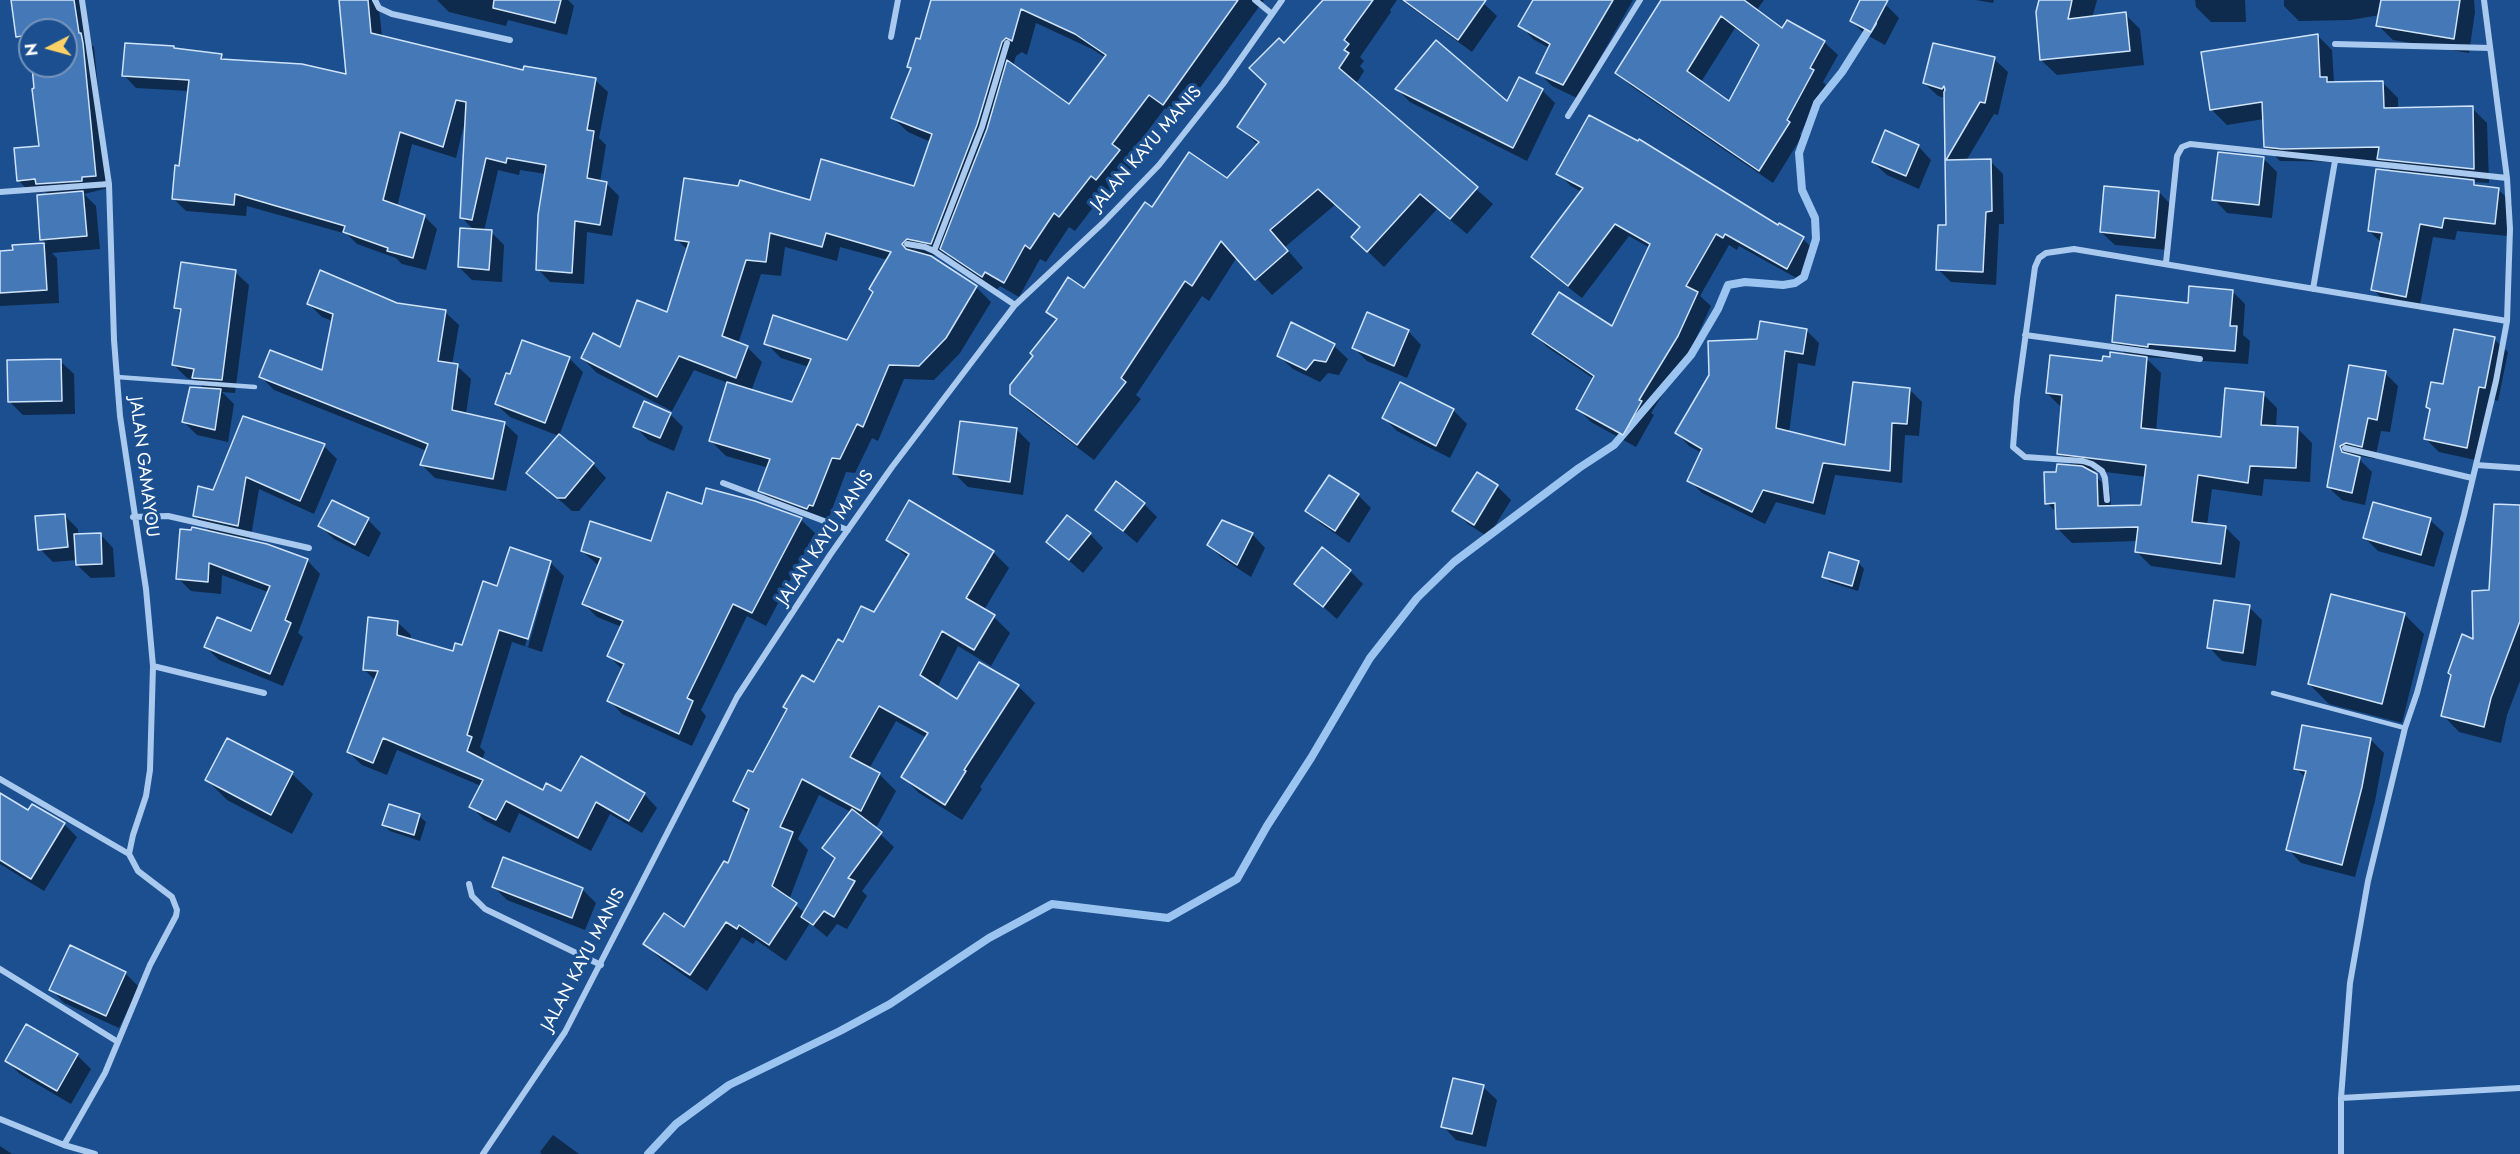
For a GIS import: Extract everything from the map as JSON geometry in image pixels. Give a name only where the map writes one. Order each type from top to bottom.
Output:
[{"type":"street","name":"JALAN GAMAYOU","points":[[82,0],[109,183],[120,416],[133,517],[146,589],[153,666],[150,770],[146,796],[129,854]]},
{"type":"street","points":[[375,0],[379,8],[392,14],[510,40]]},
{"type":"street","points":[[891,37],[898,0]]},
{"type":"street","points":[[1255,0],[1272,14]]},
{"type":"street","name":"JALAN KAYU MANIS","points":[[483,1154],[565,1032],[737,697],[848,530],[1015,305],[1104,222],[1159,165],[1222,84],[1282,0]]},
{"type":"street","points":[[1568,116],[1640,0]]},
{"type":"street","points":[[2341,1154],[2341,1098],[2350,983],[2366,892],[2385,804],[2405,728],[2417,693],[2476,465],[2496,381],[2507,321],[2510,229],[2507,178],[2484,0]]},
{"type":"street","points":[[934,251],[982,127],[1007,43]]},
{"type":"street","points":[[2336,44],[2490,48]]},
{"type":"street","points":[[2166,263],[2177,156],[2182,147],[2190,144],[2507,178]]},
{"type":"street","points":[[2313,289],[2335,160]]},
{"type":"street","points":[[0,192],[109,183]]},
{"type":"street","points":[[907,244],[934,251],[1015,305]]},
{"type":"street","points":[[2107,500],[2105,478],[2102,471],[2092,464],[2083,460],[2025,457],[2013,447],[2035,267],[2039,258],[2046,253],[2074,249],[2507,321]]},
{"type":"street","points":[[2025,335],[2200,359]]},
{"type":"street","points":[[2345,448],[2472,478]]},
{"type":"street","points":[[2476,465],[2520,468]]},
{"type":"street","points":[[723,483],[848,530]]},
{"type":"street","points":[[133,517],[168,516],[309,549]]},
{"type":"street","points":[[153,666],[264,693]]},
{"type":"street","points":[[0,779],[129,854],[138,871],[172,897],[176,906],[176,916],[150,965],[105,1073],[64,1146]]},
{"type":"street","points":[[469,884],[472,896],[485,909],[601,965]]},
{"type":"street","points":[[0,969],[118,1042]]},
{"type":"street","points":[[2341,1098],[2520,1088]]},
{"type":"street","points":[[0,1119],[64,1146],[95,1154]]},
{"type":"lane","points":[[117,376],[255,387]]},
{"type":"lane","points":[[2273,693],[2405,728]]},
{"type":"building","points":[[11,0],[74,0],[77,18],[18,18],[18,37],[16,37]]},
{"type":"building","points":[[339,0],[368,0],[371,33],[523,70],[524,66],[596,78],[587,130],[594,131],[587,178],[607,182],[600,225],[575,221],[572,273],[536,270],[538,215],[546,165],[507,158],[506,163],[486,158],[472,220],[460,218],[466,102],[456,100],[443,147],[400,132],[383,200],[425,215],[413,258],[387,251],[388,248],[343,232],[345,226],[235,194],[234,205],[172,199],[175,165],[179,166],[189,80],[122,76],[125,43],[174,46],[174,48],[222,54],[221,59],[302,64],[346,74]]},
{"type":"building","points":[[494,0],[561,0],[555,23],[493,8]]},
{"type":"building","points":[[931,0],[1238,0],[1163,105],[1149,95],[1112,144],[1120,150],[1096,180],[1091,176],[1059,217],[1054,213],[1030,249],[1025,245],[1004,283],[985,272],[982,277],[940,249],[987,129],[1007,60],[1069,104],[1106,55],[1075,34],[1021,9],[1012,41],[1006,38],[1002,42],[977,125],[931,244],[907,239],[902,244],[906,249],[931,256],[977,286],[946,338],[919,366],[889,365],[863,427],[857,424],[840,459],[832,458],[813,506],[809,505],[807,509],[758,491],[770,459],[709,441],[727,382],[792,402],[811,359],[764,344],[773,315],[847,340],[873,292],[869,289],[891,252],[826,233],[822,247],[770,233],[766,262],[746,260],[722,336],[748,346],[736,378],[679,356],[657,397],[581,358],[593,333],[620,347],[637,300],[667,312],[689,242],[675,240],[684,178],[738,186],[740,180],[810,200],[821,159],[914,186],[932,134],[891,118],[911,68],[907,67],[916,38],[920,39]]},
{"type":"building","points":[[1323,0],[1373,0],[1344,40],[1349,44],[1344,50],[1349,53],[1339,68],[1478,187],[1450,219],[1420,194],[1367,252],[1351,237],[1360,227],[1318,189],[1270,230],[1288,251],[1255,280],[1221,241],[1192,286],[1185,281],[1121,378],[1126,382],[1077,445],[1010,394],[1010,385],[1033,356],[1030,353],[1057,319],[1046,312],[1068,277],[1084,288],[1145,202],[1152,207],[1189,152],[1227,178],[1259,142],[1237,127],[1266,84],[1249,68],[1279,38],[1284,43]]},
{"type":"building","points":[[1403,0],[1486,0],[1458,40]]},
{"type":"building","points":[[1533,0],[1613,0],[1563,85],[1536,73],[1550,44],[1518,26]]},
{"type":"building","points":[[1661,0],[1744,0],[1782,28],[1787,20],[1825,41],[1810,68],[1814,70],[1787,120],[1790,122],[1759,171],[1615,73]],"holes":[[[1721,16],[1759,45],[1729,101],[1687,71]]]},
{"type":"building","points":[[1860,0],[1888,0],[1871,32],[1850,21]]},
{"type":"building","points":[[2039,0],[2072,0],[2068,19],[2126,12],[2130,51],[2040,60],[2036,12]]},
{"type":"building","points":[[2381,0],[2460,0],[2454,39],[2376,26]]},
{"type":"building","points":[[78,26],[83,43],[96,176],[82,177],[82,181],[36,184],[35,179],[17,181],[14,148],[39,146],[32,89],[34,88],[33,78],[78,78]]},
{"type":"building","points":[[2318,34],[2320,77],[2327,77],[2327,82],[2383,81],[2384,108],[2473,106],[2474,169],[2377,159],[2379,147],[2282,149],[2264,147],[2262,102],[2210,110],[2201,52]]},
{"type":"building","points":[[1436,40],[1507,101],[1519,77],[1543,89],[1513,148],[1395,89]]},
{"type":"building","points":[[1933,43],[1995,57],[1985,103],[1980,102],[1946,160],[1991,159],[1992,211],[1986,212],[1983,272],[1936,270],[1938,225],[1946,225],[1945,90],[1944,86],[1942,89],[1923,83]]},
{"type":"building","points":[[1589,115],[1638,141],[1639,139],[1778,225],[1779,223],[1804,237],[1787,269],[1725,234],[1723,238],[1716,234],[1686,286],[1698,292],[1678,336],[1639,400],[1642,401],[1623,435],[1576,409],[1594,376],[1532,334],[1559,292],[1612,326],[1650,244],[1615,224],[1568,286],[1531,257],[1583,188],[1556,174]]},
{"type":"building","points":[[1885,130],[1919,145],[1906,176],[1872,162]]},
{"type":"building","points":[[2218,152],[2264,157],[2259,205],[2212,200]]},
{"type":"building","points":[[2376,169],[2474,180],[2474,185],[2499,188],[2495,224],[2444,218],[2442,228],[2420,224],[2406,297],[2371,290],[2382,233],[2368,231]]},
{"type":"building","points":[[2104,186],[2159,191],[2155,238],[2100,232]]},
{"type":"building","points":[[83,191],[87,236],[40,240],[37,195]]},
{"type":"building","points":[[460,228],[492,230],[489,270],[458,267]]},
{"type":"building","points":[[44,243],[47,290],[0,293],[0,251],[13,250],[12,245]]},
{"type":"building","points":[[181,262],[236,270],[222,380],[192,378],[194,369],[172,365],[181,309],[174,308]]},
{"type":"building","points":[[320,270],[397,303],[446,310],[438,361],[458,364],[452,410],[505,422],[493,479],[420,465],[428,444],[259,377],[270,350],[322,370],[333,314],[307,304]]},
{"type":"building","points":[[2189,286],[2233,290],[2230,326],[2237,326],[2235,351],[2148,344],[2148,347],[2112,342],[2116,295],[2188,303]]},
{"type":"building","points":[[1367,312],[1409,330],[1394,366],[1352,348]]},
{"type":"building","points":[[1760,321],[1807,329],[1803,354],[1785,351],[1776,428],[1845,445],[1853,382],[1910,388],[1907,424],[1892,423],[1890,471],[1823,463],[1813,503],[1763,490],[1752,512],[1687,481],[1702,449],[1675,433],[1709,375],[1708,341],[1757,339]]},
{"type":"building","points":[[1291,322],[1335,344],[1326,362],[1314,360],[1306,370],[1277,356]]},
{"type":"building","points":[[2454,329],[2495,337],[2485,388],[2479,387],[2467,448],[2424,439],[2430,409],[2426,407],[2431,382],[2443,384]]},
{"type":"building","points":[[522,340],[570,357],[545,423],[495,404],[506,373],[510,374]]},
{"type":"building","points":[[2110,352],[2147,357],[2141,428],[2221,437],[2225,388],[2264,392],[2261,425],[2298,427],[2296,468],[2250,466],[2248,483],[2198,475],[2192,522],[2226,526],[2221,564],[2135,552],[2138,527],[2056,529],[2055,503],[2045,504],[2044,472],[2056,472],[2057,464],[2082,466],[2097,474],[2098,506],[2141,505],[2146,465],[2057,454],[2062,395],[2046,393],[2050,355],[2102,361],[2103,356],[2110,357]]},
{"type":"building","points":[[61,359],[62,401],[8,402],[7,360]]},
{"type":"building","points":[[2349,365],[2386,371],[2377,420],[2368,418],[2362,447],[2346,443],[2340,446],[2342,452],[2360,457],[2352,493],[2327,487]]},
{"type":"building","points":[[1400,382],[1454,409],[1436,446],[1382,418]]},
{"type":"building","points":[[190,387],[221,389],[215,430],[182,422]]},
{"type":"building","points":[[644,401],[671,413],[660,438],[633,427]]},
{"type":"building","points":[[243,416],[325,444],[300,501],[246,477],[238,526],[193,516],[198,486],[213,490]]},
{"type":"building","points":[[960,421],[1017,428],[1010,482],[953,474]]},
{"type":"building","points":[[559,434],[594,463],[565,498],[557,498],[526,473]]},
{"type":"building","points":[[1477,472],[1498,485],[1474,525],[1452,511]]},
{"type":"building","points":[[1329,475],[1359,494],[1335,531],[1305,511]]},
{"type":"building","points":[[1116,481],[1145,503],[1123,531],[1095,510]]},
{"type":"building","points":[[706,488],[755,501],[802,518],[752,613],[733,604],[687,698],[693,701],[679,734],[607,701],[624,664],[607,656],[623,621],[582,604],[601,558],[581,551],[590,521],[651,541],[667,492],[702,504]]},
{"type":"building","points":[[332,500],[369,518],[355,545],[318,526]]},
{"type":"building","points":[[909,500],[994,551],[966,598],[995,615],[974,650],[942,631],[920,675],[957,699],[979,662],[1019,685],[964,770],[966,771],[945,805],[901,777],[928,733],[879,706],[850,757],[880,773],[861,811],[802,779],[780,827],[793,832],[772,886],[797,903],[769,945],[739,925],[737,929],[726,922],[690,975],[643,944],[664,913],[684,927],[724,861],[728,863],[749,809],[733,801],[748,770],[753,772],[787,709],[783,707],[802,675],[814,682],[838,639],[843,642],[861,606],[874,612],[909,554],[886,540]]},
{"type":"building","points":[[2373,502],[2431,518],[2421,555],[2363,538]]},
{"type":"building","points":[[2494,504],[2520,505],[2520,621],[2491,698],[2484,727],[2441,716],[2451,675],[2448,673],[2462,634],[2473,639],[2472,591],[2489,590]]},
{"type":"building","points":[[65,514],[68,547],[38,550],[35,516]]},
{"type":"building","points":[[1067,515],[1091,533],[1069,560],[1046,542]]},
{"type":"building","points":[[1222,520],[1253,533],[1237,565],[1207,545]]},
{"type":"building","points":[[192,527],[267,544],[308,559],[285,620],[291,623],[270,674],[204,647],[217,617],[251,631],[270,586],[209,563],[208,582],[176,579],[180,529],[191,530]]},
{"type":"building","points":[[101,533],[102,564],[76,565],[74,534]]},
{"type":"building","points":[[510,547],[551,561],[528,639],[499,630],[467,735],[472,737],[467,751],[543,790],[546,783],[561,791],[581,756],[645,793],[629,821],[596,802],[578,838],[506,801],[496,820],[469,807],[483,780],[383,738],[373,763],[347,752],[378,671],[363,670],[368,617],[398,621],[397,635],[453,651],[455,643],[462,645],[483,581],[497,586]]},
{"type":"building","points":[[1322,547],[1351,570],[1323,607],[1294,584]]},
{"type":"building","points":[[1829,552],[1859,561],[1852,586],[1822,577]]},
{"type":"building","points":[[2331,594],[2405,613],[2382,704],[2308,684]]},
{"type":"building","points":[[2214,600],[2250,605],[2243,653],[2207,648]]},
{"type":"building","points":[[2302,725],[2371,738],[2362,787],[2342,865],[2286,850],[2306,771],[2294,769]]},
{"type":"building","points":[[227,738],[293,772],[271,815],[205,780]]},
{"type":"building","points":[[0,793],[28,810],[32,804],[65,823],[31,879],[0,860]]},
{"type":"building","points":[[389,804],[420,814],[414,835],[382,825]]},
{"type":"building","points":[[852,809],[882,832],[848,878],[855,881],[834,917],[824,911],[813,925],[801,917],[835,858],[822,848]]},
{"type":"building","points":[[503,857],[583,888],[572,918],[492,887]]},
{"type":"building","points":[[70,945],[126,972],[106,1016],[49,990]]},
{"type":"building","points":[[26,1024],[78,1054],[57,1091],[5,1061]]},
{"type":"building","points":[[1453,1078],[1484,1085],[1472,1134],[1441,1127]]},
{"type":"waterway","points":[[648,1154],[676,1124],[729,1085],[890,1004],[989,938],[1052,904],[1168,918],[1237,879],[1370,658],[1417,598],[1454,562],[1579,468],[1614,445],[1691,355],[1718,309],[1728,285],[1745,282],[1783,285],[1795,283],[1804,277],[1816,239],[1815,218],[1802,190],[1799,153],[1817,103],[1842,72],[1873,23]]}]
